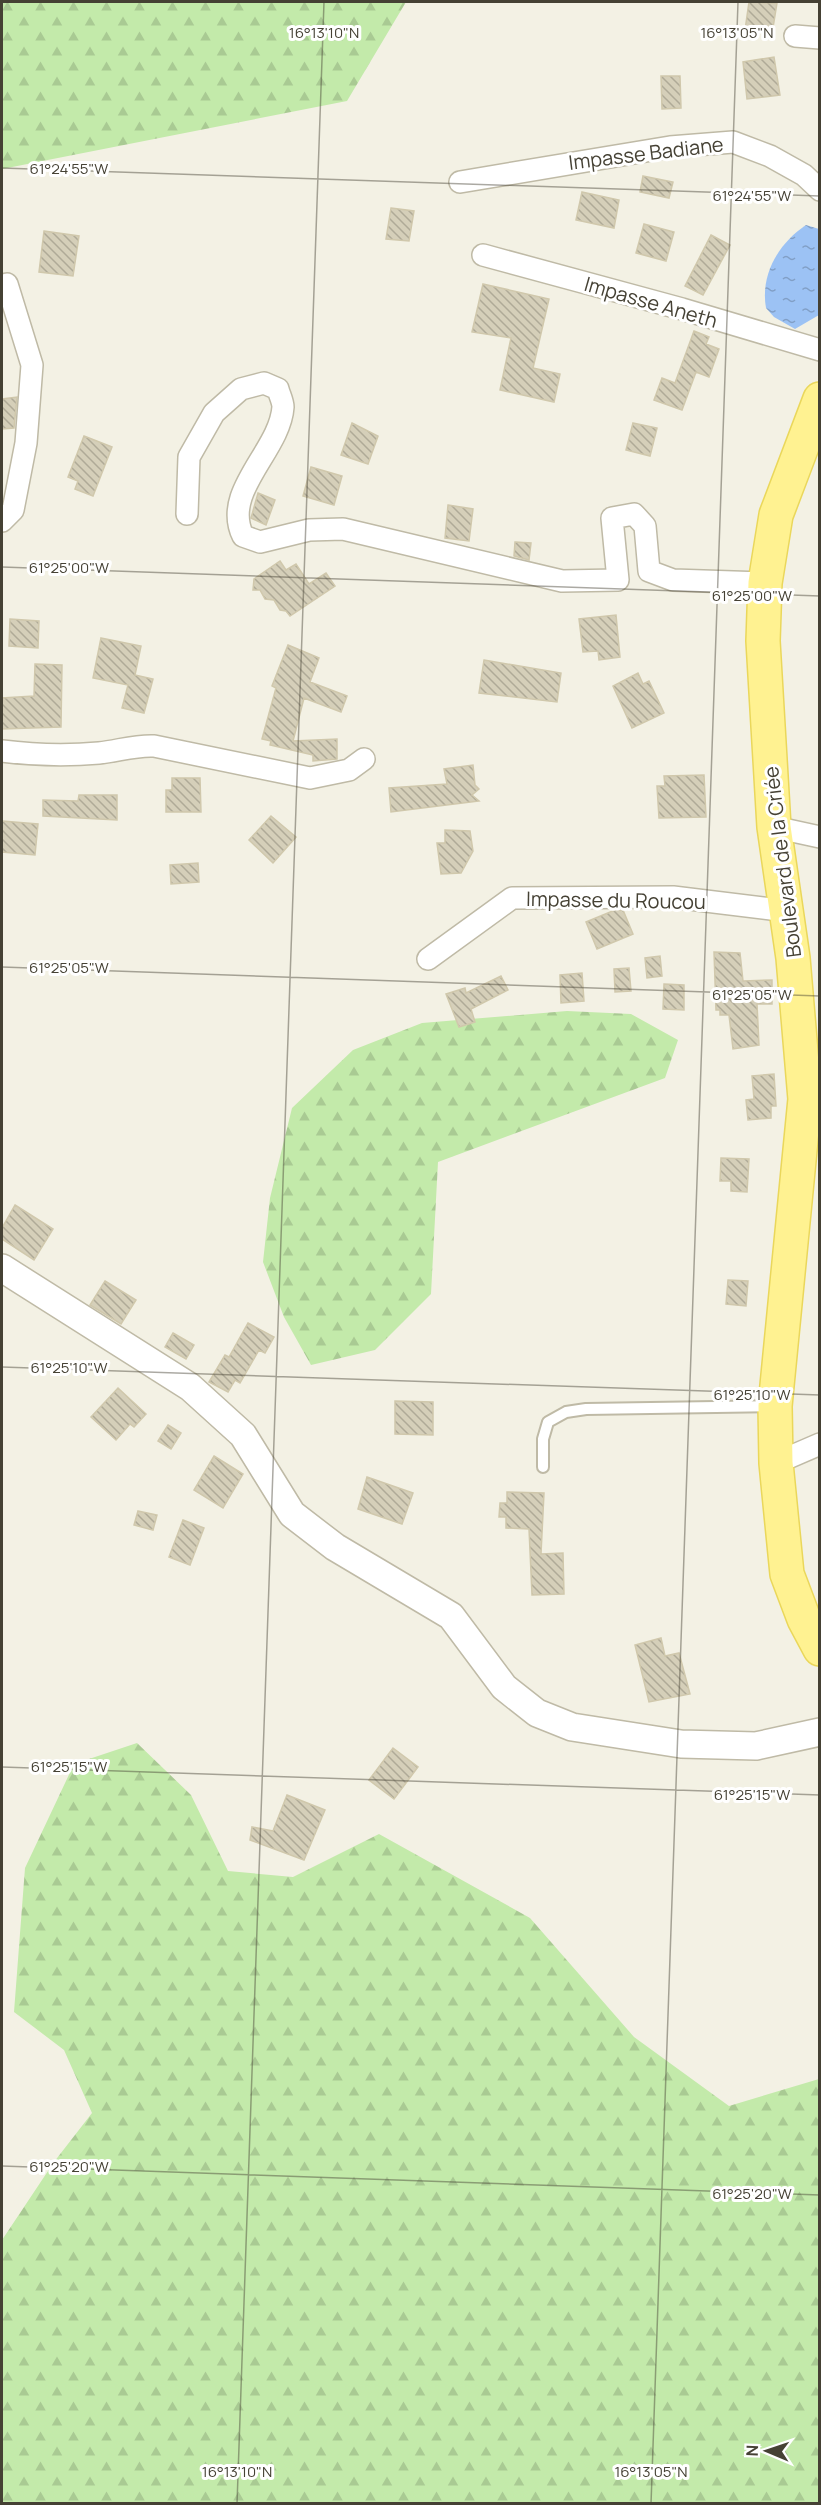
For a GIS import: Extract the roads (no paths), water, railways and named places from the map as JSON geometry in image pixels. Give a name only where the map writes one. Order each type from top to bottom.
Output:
[{"type":"main road","name":"Boulevard de la Criée","points":[[819,399],[776,515],[765,583],[763,640],[774,827],[810,1045],[775,1406],[776,1463],[788,1574],[804,1619],[819,1649]]},
{"type":"street","points":[[795,36],[819,38]]},
{"type":"street","name":"Impasse Badiane","points":[[460,182],[670,147],[733,142],[770,156],[804,175],[819,190]]},
{"type":"street","name":"Impasse Aneth","points":[[483,255],[682,309],[819,350]]},
{"type":"street","points":[[2,521],[13,510],[26,443],[32,365],[7,284]]},
{"type":"street","points":[[187,514],[189,457],[214,413],[241,389],[264,382],[278,389],[283,405],[276,434],[261,455],[243,495],[237,522],[243,536],[260,542],[309,530],[343,530],[562,581],[618,580],[612,518],[634,514],[645,526],[650,571],[673,580],[765,583]]},
{"type":"street","points":[[2,751],[64,755],[102,753],[135,746],[154,746],[310,778],[349,770],[364,759]]},
{"type":"street","points":[[774,827],[819,837]]},
{"type":"street","name":"Impasse du Roucou","points":[[428,959],[512,898],[674,897],[787,911]]},
{"type":"street","points":[[2,1268],[190,1387],[243,1435],[292,1514],[335,1547],[451,1616],[504,1687],[537,1713],[572,1727],[681,1744],[756,1746],[819,1732]]},
{"type":"street","points":[[776,1463],[819,1444]]},
{"type":"lane","points":[[543,1467],[543,1439],[548,1422],[566,1412],[586,1409],[775,1406]]},
{"type":"water","points":[[806,225],[819,229],[819,315],[795,329],[774,317],[766,308],[766,283],[780,250],[796,232]]}]
